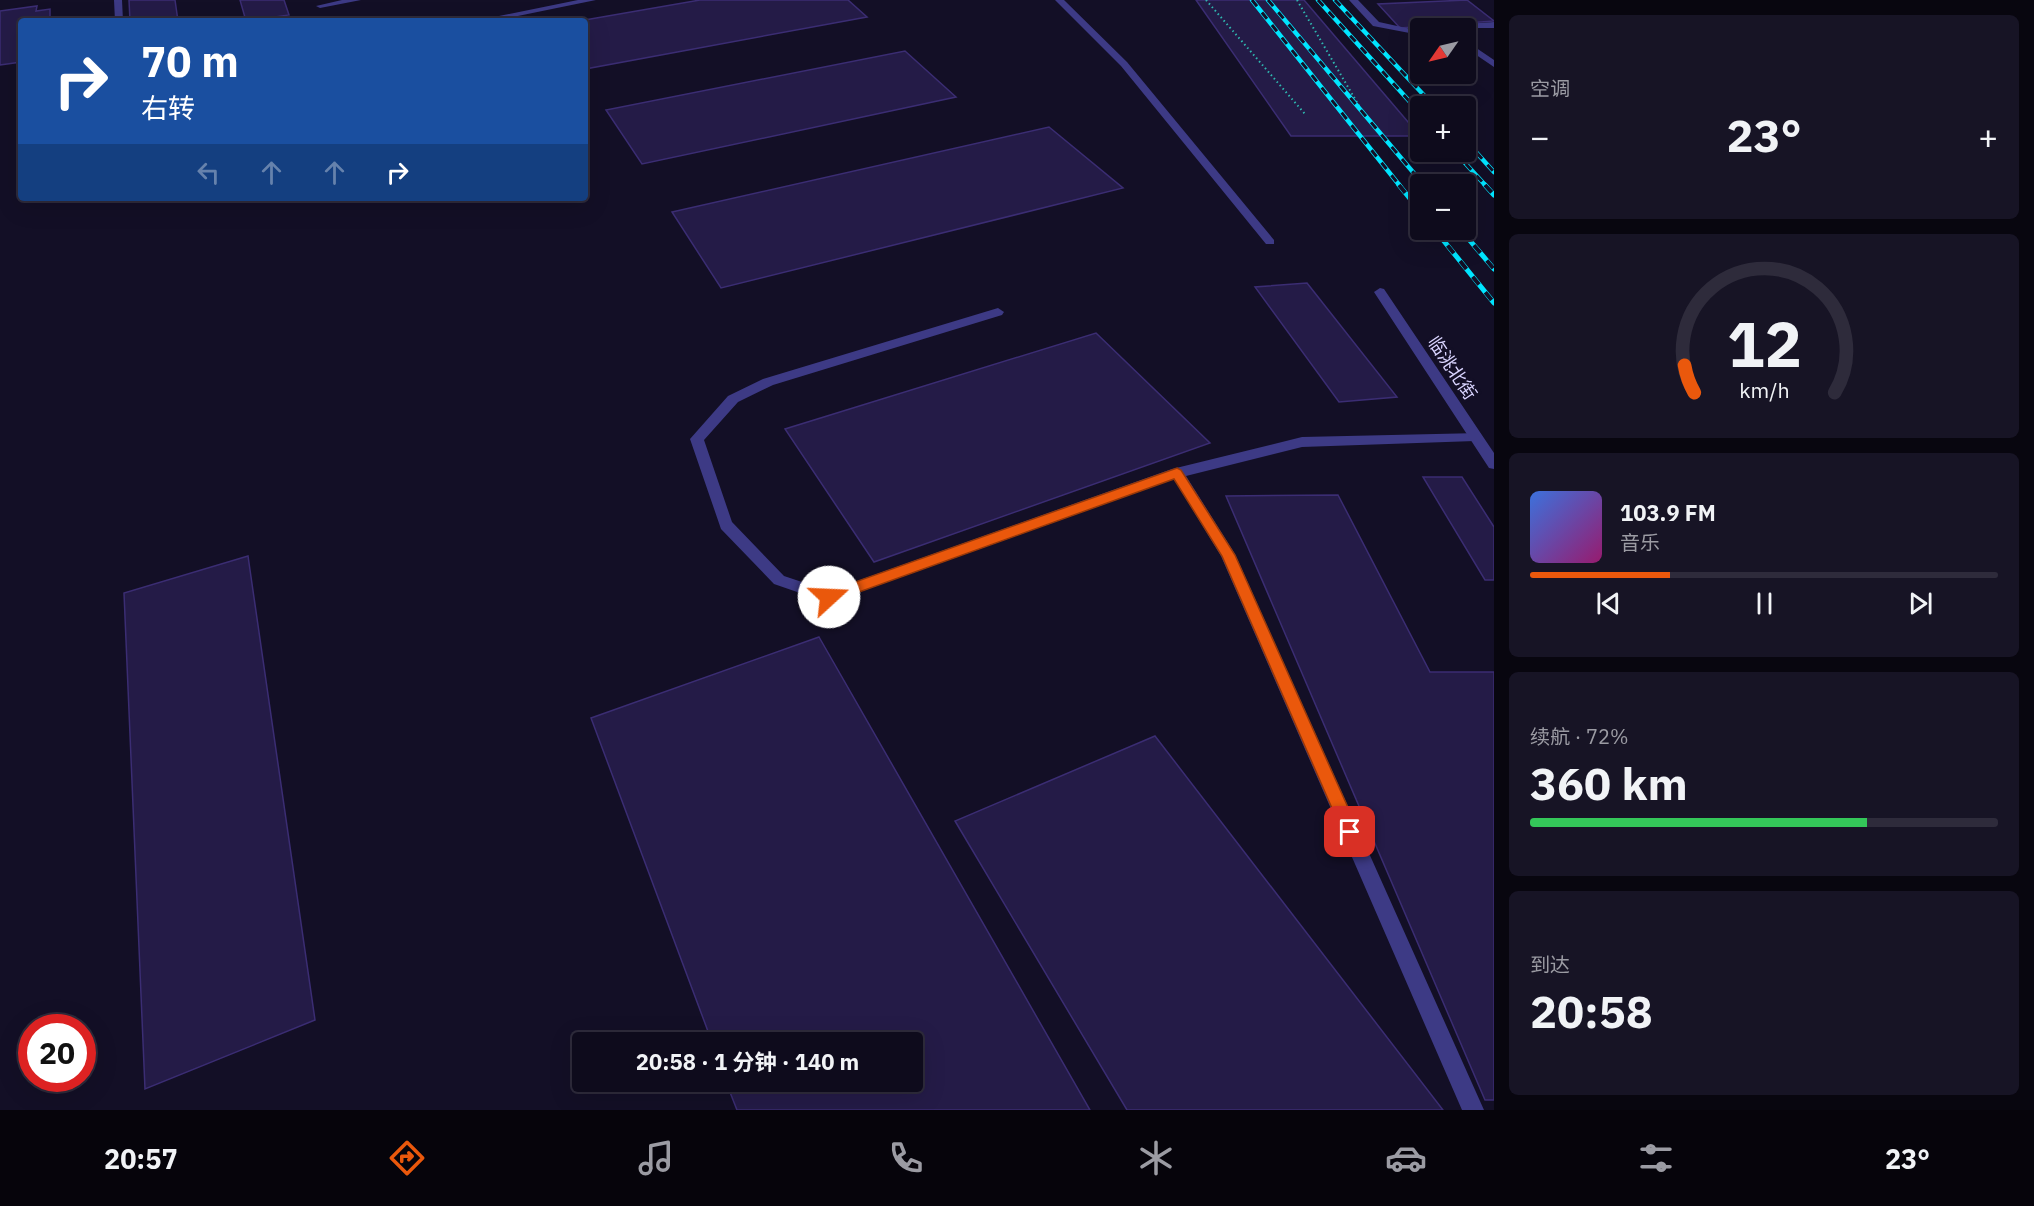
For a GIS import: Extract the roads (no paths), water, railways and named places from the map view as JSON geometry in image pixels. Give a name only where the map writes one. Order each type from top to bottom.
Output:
[{"type":"street","points":[[118,0],[119,18]]},
{"type":"street","points":[[320,6],[357,0]]},
{"type":"street","points":[[503,16],[592,0]]},
{"type":"street","points":[[1059,0],[1124,64],[1270,242]]},
{"type":"street","points":[[1353,0],[1376,24],[1410,31]]},
{"type":"street","points":[[1476,26],[1494,25]]},
{"type":"street","points":[[1476,51],[1492,61]]},
{"type":"street","name":"临洮北街","points":[[1380,292],[1494,464]]},
{"type":"street","points":[[998,312],[768,382],[733,399],[697,439],[726,525],[779,580],[829,597],[1177,473],[1302,442],[1475,436]]},
{"type":"street","points":[[1177,473],[1228,555],[1473,1110]]},
{"type":"railway","points":[[1252,0],[1400,186]]},
{"type":"railway","points":[[1268,0],[1415,174]]},
{"type":"railway","points":[[1318,0],[1410,102]]},
{"type":"railway","points":[[1335,0],[1425,96]]},
{"type":"railway","points":[[1476,152],[1494,172]]},
{"type":"railway","points":[[1464,162],[1486,186]]},
{"type":"railway","points":[[1399,185],[1410,199]]},
{"type":"railway","points":[[1485,185],[1494,195]]},
{"type":"railway","points":[[1443,240],[1494,303]]},
{"type":"railway","points":[[1469,240],[1494,269]]}]
